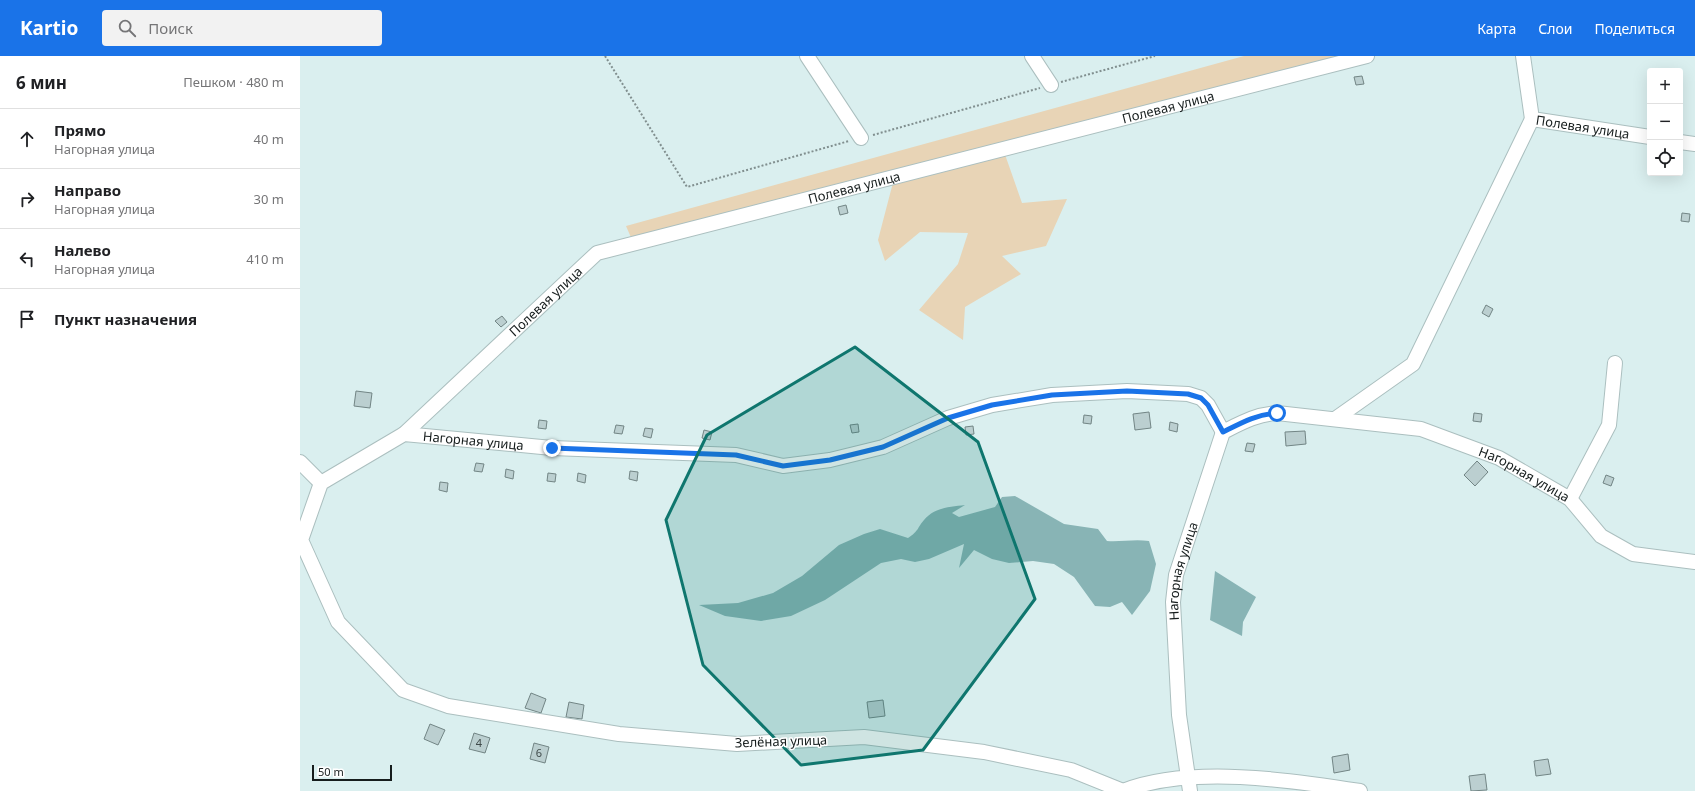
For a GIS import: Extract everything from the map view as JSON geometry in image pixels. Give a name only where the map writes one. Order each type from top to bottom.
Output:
[{"type":"street","points":[[807,56],[861,138]]},
{"type":"street","points":[[1032,56],[1051,85]]},
{"type":"street","name":"Полевая улица","points":[[404,434],[597,253],[1367,56]]},
{"type":"street","name":"Полевая улица","points":[[1523,56],[1532,119],[1647,137]]},
{"type":"street","points":[[1335,419],[1413,364],[1532,119]]},
{"type":"street","points":[[1683,142],[1695,144]]},
{"type":"street","points":[[1570,499],[1609,425],[1615,363]]},
{"type":"street","name":"Нагорная улица","points":[[321,483],[404,434],[552,448],[736,455],[783,466],[830,460],[883,447],[948,418],[992,405],[1052,395],[1127,391],[1188,394],[1201,398],[1208,405],[1223,432]]},
{"type":"street","name":"Нагорная улица","points":[[1189,785],[1179,716],[1173,602],[1176,575],[1223,432],[1252,418],[1264,414],[1277,413],[1421,429],[1499,458],[1570,499],[1601,536],[1633,554],[1695,562]]},
{"type":"street","points":[[300,462],[321,483]]},
{"type":"street","name":"Зелёная улица","points":[[321,483],[301,540],[338,622],[403,690],[448,706],[619,734],[737,744],[864,737],[977,751],[1071,770],[1123,791],[1152,782],[1189,785],[1202,776],[1307,782],[1360,791]]},
{"type":"path","points":[[605,56],[687,187],[1155,56]]},
{"type":"highlighted area","points":[[855,347],[978,442],[1035,599],[923,750],[801,765],[703,665],[666,520],[707,435]]},
{"type":"shaded area","points":[[1244,56],[1342,56],[1002,146],[1022,203],[1067,199],[1046,246],[1002,256],[1021,274],[965,307],[963,340],[919,310],[958,264],[968,233],[920,232],[885,261],[878,240],[896,171],[633,242],[626,226]]},
{"type":"water","points":[[1015,496],[1064,524],[1098,529],[1107,541],[1149,541],[1156,564],[1150,591],[1132,615],[1122,602],[1110,607],[1095,606],[1074,577],[1054,564],[1033,561],[1009,563],[992,559],[974,550],[959,568],[964,544],[929,559],[915,562],[901,559],[881,563],[825,600],[791,616],[761,621],[725,616],[699,605],[738,603],[773,593],[802,576],[839,545],[864,534],[880,529],[908,538],[912,536],[928,516],[938,510],[965,505],[952,513],[959,517],[995,507],[1002,497]]},
{"type":"water","points":[[1215,571],[1256,597],[1243,622],[1242,636],[1210,620]]},
{"type":"building","points":[[1362,76],[1364,84],[1356,85],[1354,77]]},
{"type":"building","points":[[846,205],[848,213],[840,215],[838,207]]},
{"type":"building","points":[[1682,213],[1690,214],[1689,222],[1681,221]]},
{"type":"building","points":[[1486,305],[1493,309],[1489,317],[1482,313]]},
{"type":"building","points":[[502,316],[507,322],[501,327],[495,321]]},
{"type":"building","points":[[356,391],[372,393],[370,408],[354,406]]},
{"type":"building","points":[[1149,412],[1151,428],[1135,430],[1133,414]]},
{"type":"building","points":[[1474,413],[1482,414],[1481,422],[1473,421]]},
{"type":"building","points":[[1084,415],[1092,416],[1091,424],[1083,423]]},
{"type":"building","points":[[539,420],[547,421],[546,429],[538,428]]},
{"type":"building","points":[[1170,422],[1178,424],[1177,432],[1169,430]]},
{"type":"building","points":[[858,424],[859,432],[852,433],[850,425]]},
{"type":"building","points":[[616,425],[624,426],[622,434],[614,433]]},
{"type":"building","points":[[973,426],[974,434],[966,435],[965,427]]},
{"type":"building","points":[[645,428],[653,429],[651,438],[643,436]]},
{"type":"building","points":[[704,430],[712,432],[710,440],[702,438]]},
{"type":"building","points":[[1305,431],[1306,444],[1286,446],[1285,432]]},
{"type":"building","points":[[1247,443],[1255,444],[1253,452],[1245,451]]},
{"type":"building","points":[[1477,461],[1488,472],[1475,486],[1464,475]]},
{"type":"building","points":[[476,463],[484,464],[482,472],[474,471]]},
{"type":"building","points":[[506,469],[514,471],[513,479],[505,477]]},
{"type":"building","points":[[630,471],[638,472],[637,481],[629,479]]},
{"type":"building","points":[[548,473],[556,474],[555,482],[547,481]]},
{"type":"building","points":[[578,473],[586,475],[585,483],[577,481]]},
{"type":"building","points":[[1606,475],[1614,478],[1611,486],[1603,483]]},
{"type":"building","points":[[440,482],[448,483],[447,492],[439,490]]},
{"type":"building","points":[[531,693],[546,699],[541,713],[525,708]]},
{"type":"building","points":[[883,700],[885,716],[869,718],[867,702]]},
{"type":"building","points":[[569,702],[584,705],[582,719],[566,717]]},
{"type":"building","points":[[430,724],[445,730],[438,745],[424,739]]},
{"type":"building","points":[[474,733],[490,738],[485,753],[469,749]]},
{"type":"building","points":[[534,743],[549,747],[545,763],[530,759]]},
{"type":"building","points":[[1348,754],[1350,770],[1334,773],[1332,757]]},
{"type":"building","points":[[1548,759],[1551,774],[1536,776],[1534,761]]},
{"type":"building","points":[[1485,774],[1487,790],[1471,791],[1469,776]]},
{"type":"route","points":[[552,448],[736,455],[783,466],[830,460],[883,447],[948,418],[992,405],[1052,395],[1127,391],[1188,394],[1201,398],[1208,405],[1223,432],[1252,418],[1264,414],[1277,413]]}]
